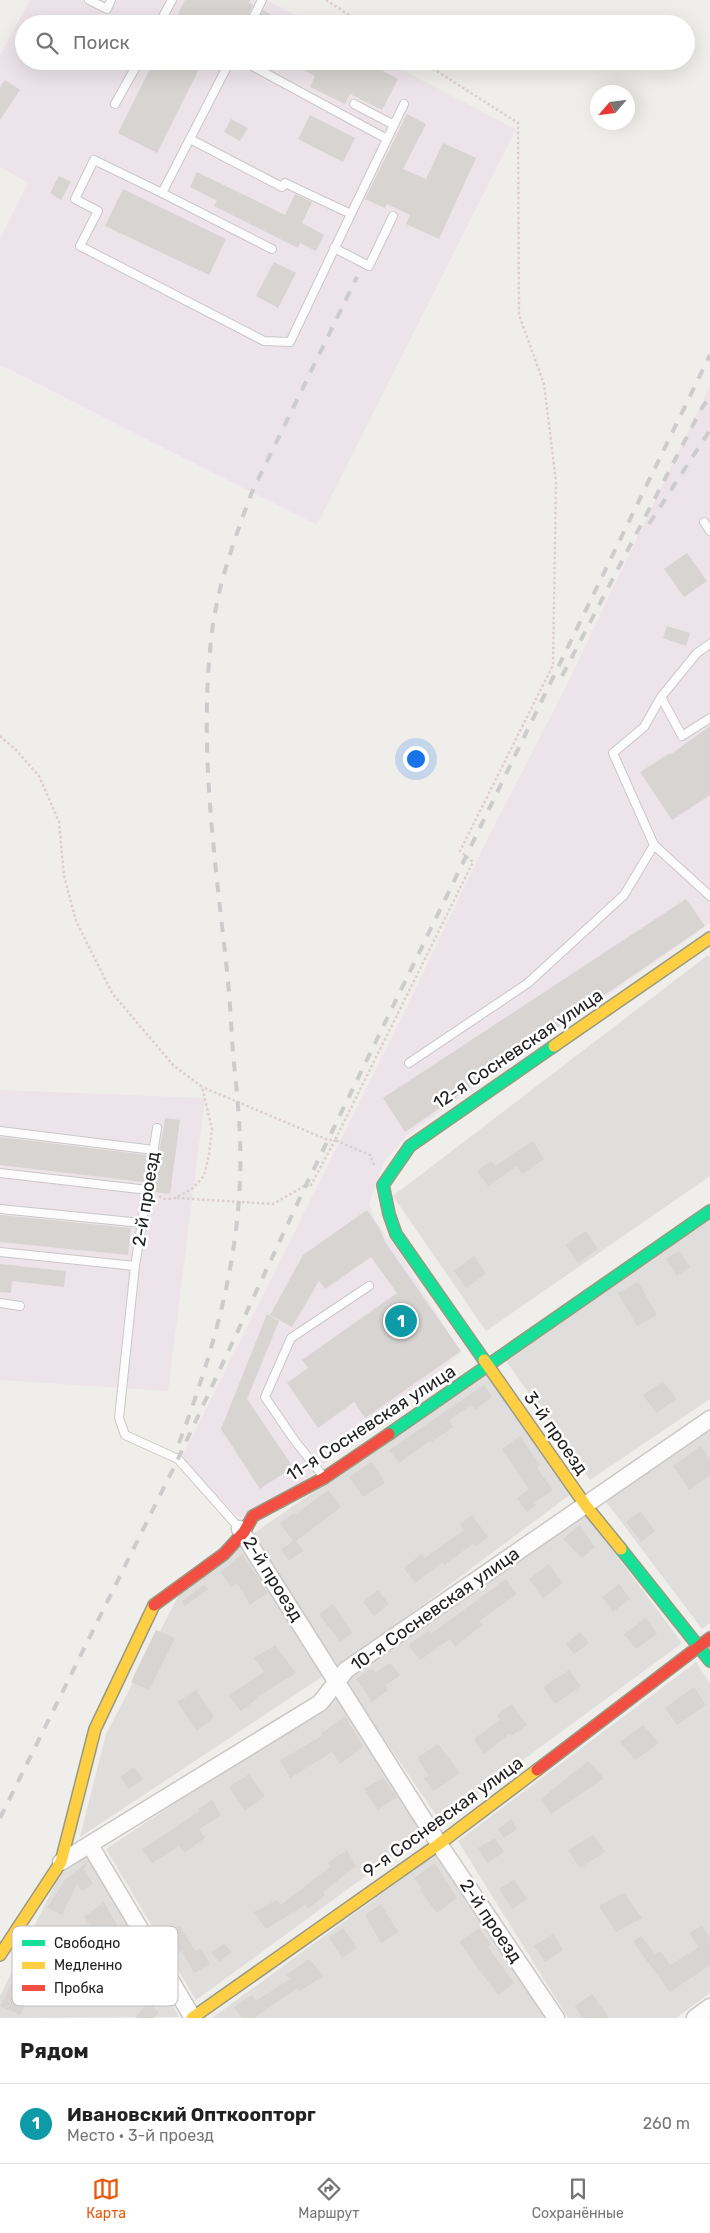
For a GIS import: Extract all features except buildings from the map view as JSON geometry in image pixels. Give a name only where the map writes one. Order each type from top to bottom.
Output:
[{"type":"street","name":"12-я Сосневская улица","points":[[383,1185],[410,1146],[710,938]]},
{"type":"street","name":"3-й проезд","points":[[383,1185],[389,1214],[396,1234],[586,1506],[699,1645],[710,1662]]},
{"type":"street","name":"11-я Сосневская улица","points":[[19,1926],[61,1862],[95,1730],[153,1606],[224,1554],[253,1516],[324,1478],[710,1211]]},
{"type":"street","name":"10-я Сосневская улица","points":[[61,1862],[320,1703],[346,1670],[710,1419]]},
{"type":"street","name":"2-й проезд","points":[[242,1531],[439,1844],[556,2018]]},
{"type":"street","name":"9-я Сосневская улица","points":[[193,2018],[439,1844],[710,1638]]},
{"type":"street","points":[[90,1845],[138,1926]]},
{"type":"street","name":"11-я Сосневская улица","points":[[0,1955],[12,1937]]},
{"type":"street","points":[[178,1993],[193,2018]]},
{"type":"street","points":[[695,2018],[710,2007]]},
{"type":"lane","points":[[89,0],[106,9],[111,0]]},
{"type":"lane","points":[[164,15],[172,0]]},
{"type":"lane","points":[[254,15],[262,0]]},
{"type":"lane","points":[[115,104],[134,70]]},
{"type":"lane","points":[[162,193],[225,70]]},
{"type":"lane","points":[[260,70],[387,139]]},
{"type":"lane","points":[[354,104],[394,125]]},
{"type":"lane","points":[[272,249],[94,160],[75,200],[98,212],[80,246],[264,341],[290,342],[404,104]]},
{"type":"lane","points":[[190,139],[282,187],[285,184],[351,214]]},
{"type":"lane","points":[[334,248],[369,266],[393,216]]},
{"type":"lane","points":[[704,522],[710,531]]},
{"type":"lane","points":[[710,644],[697,653],[661,697],[644,727],[613,753],[654,845],[710,896]]},
{"type":"lane","points":[[661,697],[682,736],[710,718]]},
{"type":"lane","points":[[409,1063],[528,983],[624,895],[654,845]]},
{"type":"lane","name":"2-й проезд","points":[[157,1128],[136,1266],[119,1418],[125,1435],[178,1459],[242,1531]]},
{"type":"lane","points":[[0,1131],[154,1150]]},
{"type":"lane","points":[[0,1173],[148,1190]]},
{"type":"lane","points":[[0,1209],[142,1223]]},
{"type":"lane","points":[[0,1252],[136,1266]]},
{"type":"lane","points":[[324,1478],[295,1441],[265,1396],[291,1338],[369,1286]]},
{"type":"lane","points":[[0,1303],[20,1306]]},
{"type":"path","points":[[326,0],[349,15]]},
{"type":"path","points":[[148,1190],[165,1199],[273,1204],[306,1185],[310,1187],[473,862],[460,851],[553,665],[556,482],[544,384],[519,315],[518,123],[435,70]]},
{"type":"path","points":[[0,736],[39,776],[58,822],[64,876],[76,921],[112,993],[173,1065],[202,1087],[328,1140],[335,1140],[370,1156],[383,1185]]},
{"type":"path","points":[[175,1198],[193,1188],[204,1176],[212,1129],[202,1087]]},
{"type":"shaded area","points":[[30,0],[267,0],[296,15],[22,15]]},
{"type":"shaded area","points":[[15,28],[15,70],[402,70],[516,129],[317,525],[0,365],[0,239],[28,183],[0,167],[0,55]]},
{"type":"shaded area","points":[[710,386],[710,922],[700,931],[408,1134],[385,1160],[369,1203],[375,1220],[397,1249],[461,1353],[251,1524],[235,1514],[181,1459],[398,1025],[485,844],[565,688]]},
{"type":"shaded area","points":[[708,955],[710,958],[710,1176],[486,1331],[393,1196]]},
{"type":"shaded area","points":[[0,1090],[205,1098],[168,1391],[0,1380]]},
{"type":"shaded area","points":[[710,1205],[710,1399],[590,1480],[499,1351]]},
{"type":"shaded area","points":[[487,1372],[571,1494],[339,1667],[250,1536]]},
{"type":"shaded area","points":[[710,1428],[710,1623],[702,1629],[604,1499]]},
{"type":"shaded area","points":[[585,1513],[682,1643],[440,1821],[344,1680]]},
{"type":"shaded area","points":[[248,1537],[334,1669],[80,1837],[106,1734],[179,1595]]},
{"type":"shaded area","points":[[696,1662],[710,1683],[710,1993],[676,2018],[568,2018],[458,1841]]},
{"type":"shaded area","points":[[347,1689],[437,1824],[196,2000],[178,1970],[178,1926],[152,1926],[106,1849]]},
{"type":"shaded area","points":[[450,1844],[559,2018],[212,2018]]},
{"type":"shaded area","points":[[89,1851],[130,1926],[34,1926],[64,1866]]},
{"type":"shaded area","points":[[12,1972],[12,2006],[173,2006],[179,2017],[0,2018],[0,1996]]},
{"type":"railway","points":[[179,1443],[212,1346],[228,1280],[234,1247],[240,1179],[239,1116],[228,981],[213,844],[207,759],[208,674],[212,632],[223,578],[233,543],[252,492],[357,277]]},
{"type":"railway","points":[[0,1818],[178,1459],[306,1185],[710,355]]},
{"type":"railway","points":[[562,676],[703,406],[710,398]]},
{"type":"railway","points":[[649,524],[710,430]]},
{"type":"traffic: fast","points":[[484,1360],[396,1234],[389,1214],[383,1185],[410,1146],[554,1046]]},
{"type":"traffic: fast","points":[[389,1434],[710,1211]]},
{"type":"traffic: fast","points":[[621,1549],[710,1661]]},
{"type":"traffic: slow","points":[[554,1046],[710,938]]},
{"type":"traffic: slow","points":[[484,1360],[586,1506],[621,1549]]},
{"type":"traffic: slow","points":[[19,1926],[61,1862],[95,1729],[154,1605]]},
{"type":"traffic: slow","points":[[192,2018],[439,1844],[537,1770]]},
{"type":"traffic: slow","points":[[0,1955],[12,1937]]},
{"type":"traffic: jam","points":[[154,1605],[224,1554],[244,1532],[253,1516],[324,1478],[389,1434]]},
{"type":"traffic: jam","points":[[537,1770],[710,1638]]},
{"type":"place","name":"Ивановский Опткоопторг","points":[[401,1321]]}]
